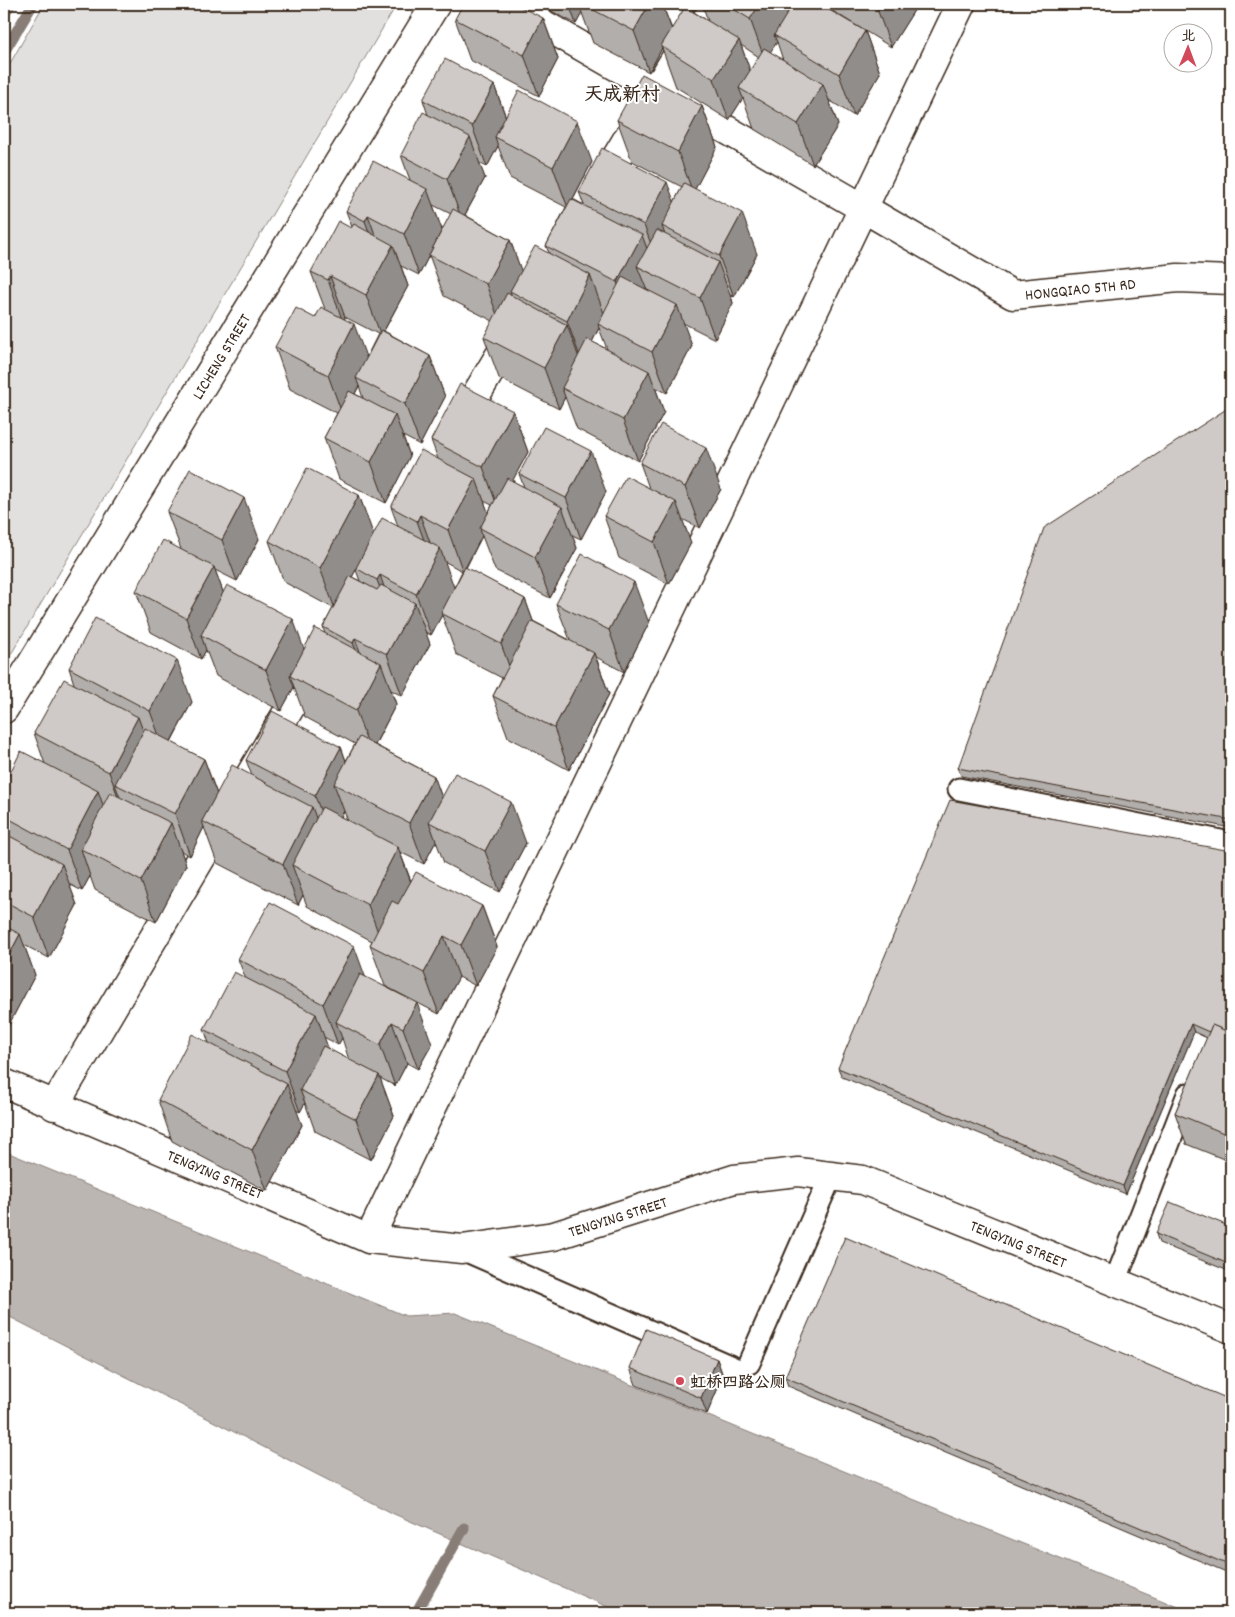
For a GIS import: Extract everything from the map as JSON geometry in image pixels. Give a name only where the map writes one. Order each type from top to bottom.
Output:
[{"type":"street","name":"LICHENG STREET","points":[[4,710],[436,4]]},
{"type":"street","name":"HONGQIAO 5TH RD","points":[[508,4],[1013,295],[1178,278],[1231,280]]},
{"type":"street","points":[[586,209],[708,4]]},
{"type":"street","points":[[369,1240],[961,4]]},
{"type":"street","points":[[444,448],[525,312]]},
{"type":"street","points":[[54,1106],[328,644]]},
{"type":"street","name":"TENGYING STREET","points":[[4,1083],[369,1240],[462,1250],[554,1236],[734,1179],[798,1172],[863,1180],[1231,1329]]},
{"type":"lane","points":[[959,789],[1231,843]]},
{"type":"lane","points":[[1115,1282],[1195,1077]]},
{"type":"lane","points":[[462,1250],[742,1366],[831,1176]]},
{"type":"shaded area","points":[[4,4],[16,4],[4,24]]},
{"type":"shaded area","points":[[44,4],[397,4],[4,666],[4,74]]},
{"type":"shaded area","points":[[4,1151],[406,1316],[455,1313],[1193,1613],[622,1613],[394,1514],[4,1314]]},
{"type":"building","points":[[463,4],[515,4],[543,18],[524,55],[455,19]]},
{"type":"building","points":[[582,4],[649,4],[634,31]]},
{"type":"building","points":[[725,4],[760,4],[750,19]]},
{"type":"building","points":[[793,4],[819,4],[865,31],[839,74],[774,35]]},
{"type":"building","points":[[685,7],[739,40],[714,79],[661,46]]},
{"type":"building","points":[[764,48],[823,84],[798,124],[739,88]]},
{"type":"building","points":[[445,59],[494,85],[472,126],[423,100]]},
{"type":"building","points":[[642,74],[702,106],[678,152],[617,120]]},
{"type":"building","points":[[519,90],[577,121],[553,167],[495,137]]},
{"type":"building","points":[[423,112],[470,137],[447,179],[401,155]]},
{"type":"building","points":[[602,148],[667,182],[644,225],[579,192]]},
{"type":"building","points":[[373,161],[427,189],[404,234],[368,215],[365,221],[346,211]]},
{"type":"building","points":[[684,183],[742,213],[719,256],[662,226]]},
{"type":"building","points":[[571,199],[642,235],[617,282],[546,246]]},
{"type":"building","points":[[453,209],[510,240],[486,284],[429,255]]},
{"type":"building","points":[[338,221],[351,228],[354,224],[393,245],[366,295],[330,276],[328,280],[311,272]]},
{"type":"building","points":[[657,230],[718,262],[700,298],[637,266]]},
{"type":"building","points":[[535,246],[590,275],[567,321],[510,291]]},
{"type":"building","points":[[622,277],[677,305],[652,352],[598,324]]},
{"type":"building","points":[[507,293],[567,325],[544,368],[484,337]]},
{"type":"building","points":[[321,307],[354,324],[328,375],[275,347],[296,308],[315,318]]},
{"type":"building","points":[[381,330],[430,356],[405,404],[356,378]]},
{"type":"building","points":[[587,339],[649,371],[623,420],[562,388]]},
{"type":"building","points":[[460,384],[513,411],[483,467],[431,440]]},
{"type":"building","points":[[349,391],[395,415],[371,462],[324,438]]},
{"type":"building","points":[[1231,406],[1231,820],[958,768],[1044,528]]},
{"type":"building","points":[[661,424],[706,448],[685,487],[640,463]]},
{"type":"building","points":[[544,427],[591,451],[566,498],[519,474]]},
{"type":"building","points":[[421,450],[476,479],[448,530],[420,515],[417,521],[391,507]]},
{"type":"building","points":[[307,468],[359,495],[320,568],[269,541]]},
{"type":"building","points":[[190,469],[244,498],[222,540],[167,512]]},
{"type":"building","points":[[626,476],[676,502],[654,542],[604,516]]},
{"type":"building","points":[[507,478],[562,507],[535,557],[480,528]]},
{"type":"building","points":[[382,518],[440,548],[416,594],[380,575],[377,580],[356,568]]},
{"type":"building","points":[[163,540],[214,567],[186,618],[136,591]]},
{"type":"building","points":[[582,554],[634,582],[609,630],[556,604]]},
{"type":"building","points":[[465,567],[525,599],[501,644],[441,613]]},
{"type":"building","points":[[350,576],[377,590],[381,585],[415,603],[387,654],[355,638],[353,643],[323,627]]},
{"type":"building","points":[[227,585],[293,619],[266,670],[201,635]]},
{"type":"building","points":[[95,618],[177,660],[150,711],[69,668]]},
{"type":"building","points":[[532,621],[594,653],[554,728],[493,696]]},
{"type":"building","points":[[315,628],[381,663],[356,711],[290,676]]},
{"type":"building","points":[[64,679],[138,717],[109,772],[34,733]]},
{"type":"building","points":[[272,711],[341,747],[315,796],[246,760]]},
{"type":"building","points":[[145,728],[204,759],[175,814],[115,784]]},
{"type":"building","points":[[359,737],[434,776],[409,823],[334,784]]},
{"type":"building","points":[[21,751],[98,791],[67,850],[4,816],[4,785]]},
{"type":"building","points":[[232,765],[312,807],[283,864],[202,821]]},
{"type":"building","points":[[455,773],[511,802],[485,851],[429,822]]},
{"type":"building","points":[[110,792],[171,823],[141,881],[81,849]]},
{"type":"building","points":[[950,800],[1231,851],[1231,1033],[1212,1025],[1209,1032],[1191,1024],[1123,1186],[838,1068]]},
{"type":"building","points":[[322,807],[398,847],[368,905],[292,865]]},
{"type":"building","points":[[4,833],[62,864],[34,917],[4,901]]},
{"type":"building","points":[[416,872],[482,906],[461,945],[444,936],[424,973],[370,945],[392,901],[398,904]]},
{"type":"building","points":[[270,902],[354,946],[323,1004],[238,959]]},
{"type":"building","points":[[4,926],[20,934],[4,965]]},
{"type":"building","points":[[234,972],[316,1014],[285,1071],[204,1029]]},
{"type":"building","points":[[360,974],[417,1003],[403,1028],[392,1022],[380,1045],[336,1022]]},
{"type":"building","points":[[1212,1025],[1231,1033],[1231,1136],[1175,1113]]},
{"type":"building","points":[[192,1034],[287,1084],[252,1150],[158,1100]]},
{"type":"building","points":[[323,1046],[379,1075],[356,1119],[300,1090]]},
{"type":"building","points":[[1170,1202],[1231,1227],[1231,1265],[1156,1234]]},
{"type":"building","points":[[845,1237],[1231,1400],[1231,1566],[785,1377]]},
{"type":"building","points":[[646,1329],[717,1359],[701,1398],[630,1368]]},
{"type":"waterway","points":[[4,52],[33,4]]},
{"type":"waterway","points":[[416,1613],[464,1528]]},
{"type":"place","name":"虹桥四路公厕","points":[[680,1381]]},
{"type":"district","name":"天成新村","points":[[622,93]]}]
